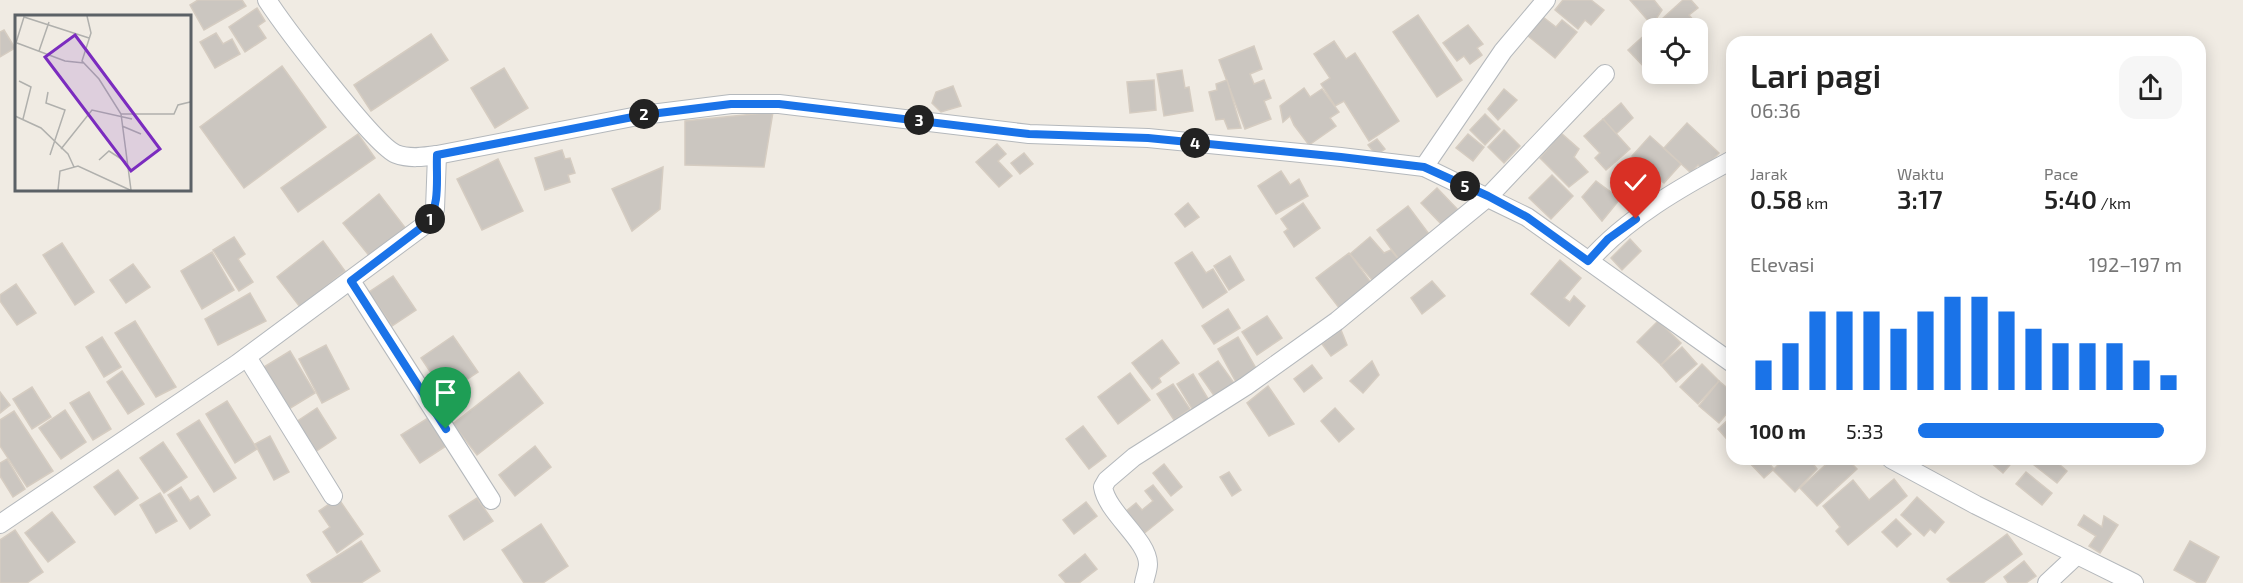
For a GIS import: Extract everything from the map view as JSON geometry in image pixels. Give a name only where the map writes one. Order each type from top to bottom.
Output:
[{"type":"street","points":[[267,0],[382,145],[396,154],[419,157],[437,155],[643,115],[731,104],[779,104],[1029,134],[1148,138],[1424,167],[1488,196],[1527,217],[1726,359]]},
{"type":"street","points":[[1424,167],[1503,51],[1546,0]]},
{"type":"street","points":[[1144,583],[1148,565],[1145,552],[1107,499],[1103,487],[1107,480],[1134,457],[1246,386],[1336,321],[1488,196],[1605,74]]},
{"type":"street","points":[[0,524],[247,357],[426,224],[435,209],[437,155]]},
{"type":"street","points":[[1588,261],[1608,239],[1636,219],[1697,179],[1726,163]]},
{"type":"street","points":[[351,281],[491,500]]},
{"type":"street","points":[[247,357],[333,496]]},
{"type":"street","points":[[1902,465],[1976,506],[2134,583]]},
{"type":"street","points":[[2047,583],[2077,555]]},
{"type":"building","points":[[198,0],[242,0],[246,6],[204,30],[190,5]]},
{"type":"building","points":[[1563,0],[1591,0],[1604,10],[1591,25],[1585,20],[1578,29],[1555,10]]},
{"type":"building","points":[[1630,0],[1654,0],[1662,10],[1657,18],[1646,18]]},
{"type":"building","points":[[1683,0],[1691,0],[1698,8],[1689,15],[1692,18],[1663,18]]},
{"type":"building","points":[[257,8],[265,21],[258,26],[266,38],[245,52],[229,27]]},
{"type":"building","points":[[1418,15],[1462,80],[1437,97],[1393,32]]},
{"type":"building","points":[[1543,17],[1556,27],[1562,20],[1577,32],[1555,58],[1528,36]]},
{"type":"building","points":[[1468,25],[1483,44],[1477,48],[1482,55],[1470,64],[1464,56],[1457,61],[1443,43]]},
{"type":"building","points":[[4,30],[15,48],[0,57],[0,32]]},
{"type":"building","points":[[216,33],[223,44],[232,39],[240,54],[215,68],[200,42]]},
{"type":"building","points":[[431,34],[448,60],[371,111],[354,85]]},
{"type":"building","points":[[1642,37],[1642,65],[1628,50]]},
{"type":"building","points":[[1334,41],[1346,59],[1355,53],[1399,121],[1369,141],[1344,101],[1335,106],[1321,84],[1330,78],[1314,54]]},
{"type":"building","points":[[1254,46],[1262,69],[1250,74],[1254,84],[1264,80],[1271,98],[1264,101],[1271,119],[1245,129],[1219,60]]},
{"type":"building","points":[[282,66],[326,127],[244,188],[200,127]]},
{"type":"building","points":[[504,68],[528,108],[495,128],[471,88]]},
{"type":"building","points":[[1182,70],[1185,88],[1189,87],[1193,111],[1164,116],[1157,74]]},
{"type":"building","points":[[1154,80],[1156,110],[1130,113],[1127,82]]},
{"type":"building","points":[[1227,80],[1241,128],[1228,129],[1224,119],[1216,120],[1209,92],[1217,90],[1216,84]]},
{"type":"building","points":[[953,86],[961,106],[941,112],[932,103],[936,92]]},
{"type":"building","points":[[1304,88],[1310,97],[1322,89],[1339,112],[1330,118],[1336,126],[1309,145],[1290,116],[1283,122],[1280,106]]},
{"type":"building","points":[[1504,89],[1517,100],[1498,120],[1488,109]]},
{"type":"building","points":[[1621,103],[1633,118],[1616,134],[1603,119]]},
{"type":"building","points":[[773,112],[764,167],[685,165],[685,121]]},
{"type":"building","points":[[1485,114],[1500,129],[1485,145],[1470,130]]},
{"type":"building","points":[[1603,119],[1630,149],[1606,170],[1595,158],[1600,153],[1584,136]]},
{"type":"building","points":[[1687,123],[1719,153],[1703,170],[1698,165],[1691,173],[1664,148]]},
{"type":"building","points":[[1504,130],[1520,146],[1504,163],[1488,147]]},
{"type":"building","points":[[1561,133],[1579,149],[1574,157],[1588,172],[1569,187],[1540,158]]},
{"type":"building","points":[[358,134],[375,158],[298,212],[281,188]]},
{"type":"building","points":[[1468,134],[1484,147],[1473,161],[1456,148]]},
{"type":"building","points":[[1650,136],[1681,164],[1664,183],[1660,180],[1656,184],[1641,171],[1632,156]]},
{"type":"building","points":[[1377,139],[1385,149],[1376,155],[1368,145]]},
{"type":"building","points":[[997,144],[1006,154],[998,161],[1012,176],[999,187],[976,162]]},
{"type":"building","points":[[562,150],[565,159],[570,158],[575,173],[568,175],[570,182],[545,190],[535,158]]},
{"type":"building","points":[[1024,153],[1033,164],[1020,174],[1011,163]]},
{"type":"building","points":[[498,159],[523,211],[482,230],[457,179]]},
{"type":"building","points":[[663,167],[660,209],[632,231],[612,189]]},
{"type":"building","points":[[1281,171],[1290,185],[1299,179],[1308,196],[1276,214],[1258,186]]},
{"type":"building","points":[[1552,175],[1573,196],[1551,219],[1529,198]]},
{"type":"building","points":[[1596,181],[1620,199],[1602,221],[1582,197]]},
{"type":"building","points":[[1437,188],[1460,212],[1444,227],[1421,203]]},
{"type":"building","points":[[379,194],[407,230],[371,258],[343,223]]},
{"type":"building","points":[[1188,203],[1199,217],[1185,227],[1175,214]]},
{"type":"building","points":[[1303,203],[1320,228],[1294,247],[1284,232],[1288,229],[1281,219]]},
{"type":"building","points":[[1408,206],[1432,238],[1401,262],[1377,230]]},
{"type":"building","points":[[234,237],[245,254],[238,259],[253,282],[239,291],[213,250]]},
{"type":"building","points":[[1370,237],[1384,253],[1391,250],[1399,260],[1373,281],[1350,254]]},
{"type":"building","points":[[1630,239],[1641,251],[1622,270],[1611,258]]},
{"type":"building","points":[[323,241],[345,271],[300,307],[277,277]]},
{"type":"building","points":[[62,243],[94,292],[75,305],[43,255]]},
{"type":"building","points":[[212,252],[234,290],[202,309],[181,271]]},
{"type":"building","points":[[1192,252],[1206,273],[1213,269],[1227,292],[1203,308],[1175,263]]},
{"type":"building","points":[[1349,253],[1372,284],[1340,309],[1316,278]]},
{"type":"building","points":[[1230,256],[1244,280],[1229,290],[1214,266]]},
{"type":"building","points":[[1560,260],[1581,278],[1564,298],[1570,302],[1574,296],[1585,306],[1569,326],[1531,294]]},
{"type":"building","points":[[133,264],[150,287],[126,303],[110,280]]},
{"type":"building","points":[[393,276],[416,310],[392,326],[369,292]]},
{"type":"building","points":[[1432,281],[1445,296],[1422,314],[1411,298]]},
{"type":"building","points":[[16,284],[36,313],[17,325],[0,301],[0,295]]},
{"type":"building","points":[[250,293],[266,321],[218,345],[205,319]]},
{"type":"building","points":[[1228,309],[1240,328],[1214,344],[1202,326]]},
{"type":"building","points":[[1267,316],[1282,338],[1257,355],[1242,332]]},
{"type":"building","points":[[135,321],[176,387],[156,397],[115,333]]},
{"type":"building","points":[[1658,321],[1681,343],[1661,365],[1637,342]]},
{"type":"building","points":[[1341,330],[1347,345],[1331,356],[1322,344]]},
{"type":"building","points":[[453,336],[478,372],[445,394],[421,358]]},
{"type":"building","points":[[102,337],[121,367],[104,377],[86,347]]},
{"type":"building","points":[[1238,337],[1257,370],[1236,382],[1218,349]]},
{"type":"building","points":[[1162,340],[1179,363],[1159,378],[1161,382],[1152,389],[1132,363]]},
{"type":"building","points":[[326,345],[349,389],[322,403],[299,359]]},
{"type":"building","points":[[1682,347],[1697,364],[1676,382],[1661,365]]},
{"type":"building","points":[[290,351],[315,393],[284,412],[259,370]]},
{"type":"building","points":[[1218,361],[1234,383],[1215,397],[1199,374]]},
{"type":"building","points":[[1372,361],[1379,375],[1363,393],[1350,381]]},
{"type":"building","points":[[1702,364],[1719,381],[1698,404],[1680,387]]},
{"type":"building","points":[[1312,365],[1322,378],[1304,392],[1294,379]]},
{"type":"building","points":[[122,371],[144,404],[128,414],[107,382]]},
{"type":"building","points":[[519,372],[543,403],[477,455],[453,424]]},
{"type":"building","points":[[1130,373],[1150,400],[1118,424],[1098,397]]},
{"type":"building","points":[[1193,374],[1210,402],[1194,412],[1177,384]]},
{"type":"building","points":[[1719,381],[1726,387],[1726,414],[1719,423],[1699,406]]},
{"type":"building","points":[[1173,384],[1190,409],[1174,420],[1157,394]]},
{"type":"building","points":[[1268,386],[1294,424],[1269,436],[1247,403]]},
{"type":"building","points":[[32,387],[51,417],[32,429],[13,399]]},
{"type":"building","points":[[0,392],[10,405],[0,413]]},
{"type":"building","points":[[89,392],[111,429],[93,440],[70,403]]},
{"type":"building","points":[[227,401],[257,449],[235,463],[206,414]]},
{"type":"building","points":[[317,408],[336,438],[312,454],[293,424]]},
{"type":"building","points":[[1335,408],[1354,429],[1339,442],[1321,421]]},
{"type":"building","points":[[65,410],[86,442],[61,459],[39,428]]},
{"type":"building","points":[[14,411],[53,471],[27,487],[0,446],[0,420]]},
{"type":"building","points":[[428,418],[446,446],[420,463],[401,435]]},
{"type":"building","points":[[199,420],[236,478],[214,492],[177,434]]},
{"type":"building","points":[[1726,422],[1726,438],[1718,429]]},
{"type":"building","points":[[1083,426],[1106,456],[1089,469],[1066,439]]},
{"type":"building","points":[[270,436],[289,472],[274,480],[255,444]]},
{"type":"building","points":[[163,442],[187,477],[164,493],[140,458]]},
{"type":"building","points":[[535,446],[551,467],[515,496],[499,475]]},
{"type":"building","points":[[7,459],[25,489],[13,497],[0,476],[0,463]]},
{"type":"building","points":[[1164,464],[1182,487],[1171,496],[1153,473]]},
{"type":"building","points":[[1752,465],[1770,465],[1774,469],[1764,478]]},
{"type":"building","points":[[1778,465],[1814,465],[1817,469],[1795,492],[1773,470]]},
{"type":"building","points":[[1825,465],[1853,465],[1857,469],[1817,506],[1800,488]]},
{"type":"building","points":[[1994,465],[2010,465],[2003,473]]},
{"type":"building","points":[[2034,465],[2060,465],[2067,471],[2057,483]]},
{"type":"building","points":[[118,470],[138,498],[115,515],[94,487]]},
{"type":"building","points":[[1229,472],[1241,490],[1232,496],[1220,477]]},
{"type":"building","points":[[2026,472],[2052,493],[2042,505],[2016,484]]},
{"type":"building","points":[[1894,479],[1907,496],[1848,545],[1836,531],[1840,527],[1823,506],[1853,480],[1869,500]]},
{"type":"building","points":[[1153,485],[1173,510],[1142,535],[1125,512],[1136,503],[1142,510],[1153,501],[1145,491]]},
{"type":"building","points":[[181,487],[190,501],[198,496],[210,515],[190,529],[168,495]]},
{"type":"building","points":[[160,493],[177,521],[156,533],[140,505]]},
{"type":"building","points":[[1917,497],[1944,522],[1935,533],[1930,529],[1924,536],[1901,515]]},
{"type":"building","points":[[338,498],[363,534],[337,553],[323,532],[330,527],[319,511]]},
{"type":"building","points":[[477,498],[493,521],[464,540],[449,516]]},
{"type":"building","points":[[1086,502],[1097,516],[1074,534],[1063,520]]},
{"type":"building","points":[[52,512],[75,542],[48,562],[25,533]]},
{"type":"building","points":[[2084,515],[2102,527],[2104,516],[2118,525],[2100,553],[2089,546],[2096,536],[2078,525]]},
{"type":"building","points":[[1896,519],[1911,534],[1897,547],[1882,532]]},
{"type":"building","points":[[541,524],[568,566],[543,583],[524,583],[502,550]]},
{"type":"building","points":[[15,530],[43,572],[27,583],[0,583],[0,540]]},
{"type":"building","points":[[2007,534],[2022,554],[1983,583],[1951,583],[1947,579]]},
{"type":"building","points":[[361,541],[380,571],[361,583],[312,583],[307,575]]},
{"type":"building","points":[[2190,541],[2219,557],[2205,583],[2198,583],[2174,570]]},
{"type":"building","points":[[1085,554],[1097,569],[1079,583],[1066,583],[1059,575]]},
{"type":"building","points":[[2024,561],[2036,576],[2026,583],[2008,583],[2004,577]]},
{"type":"route","points":[[446,429],[351,281],[432,217],[435,209],[437,155],[643,115],[731,104],[779,104],[1029,134],[1148,138],[1424,167],[1488,196],[1527,217],[1588,261],[1608,239],[1636,219]]}]
